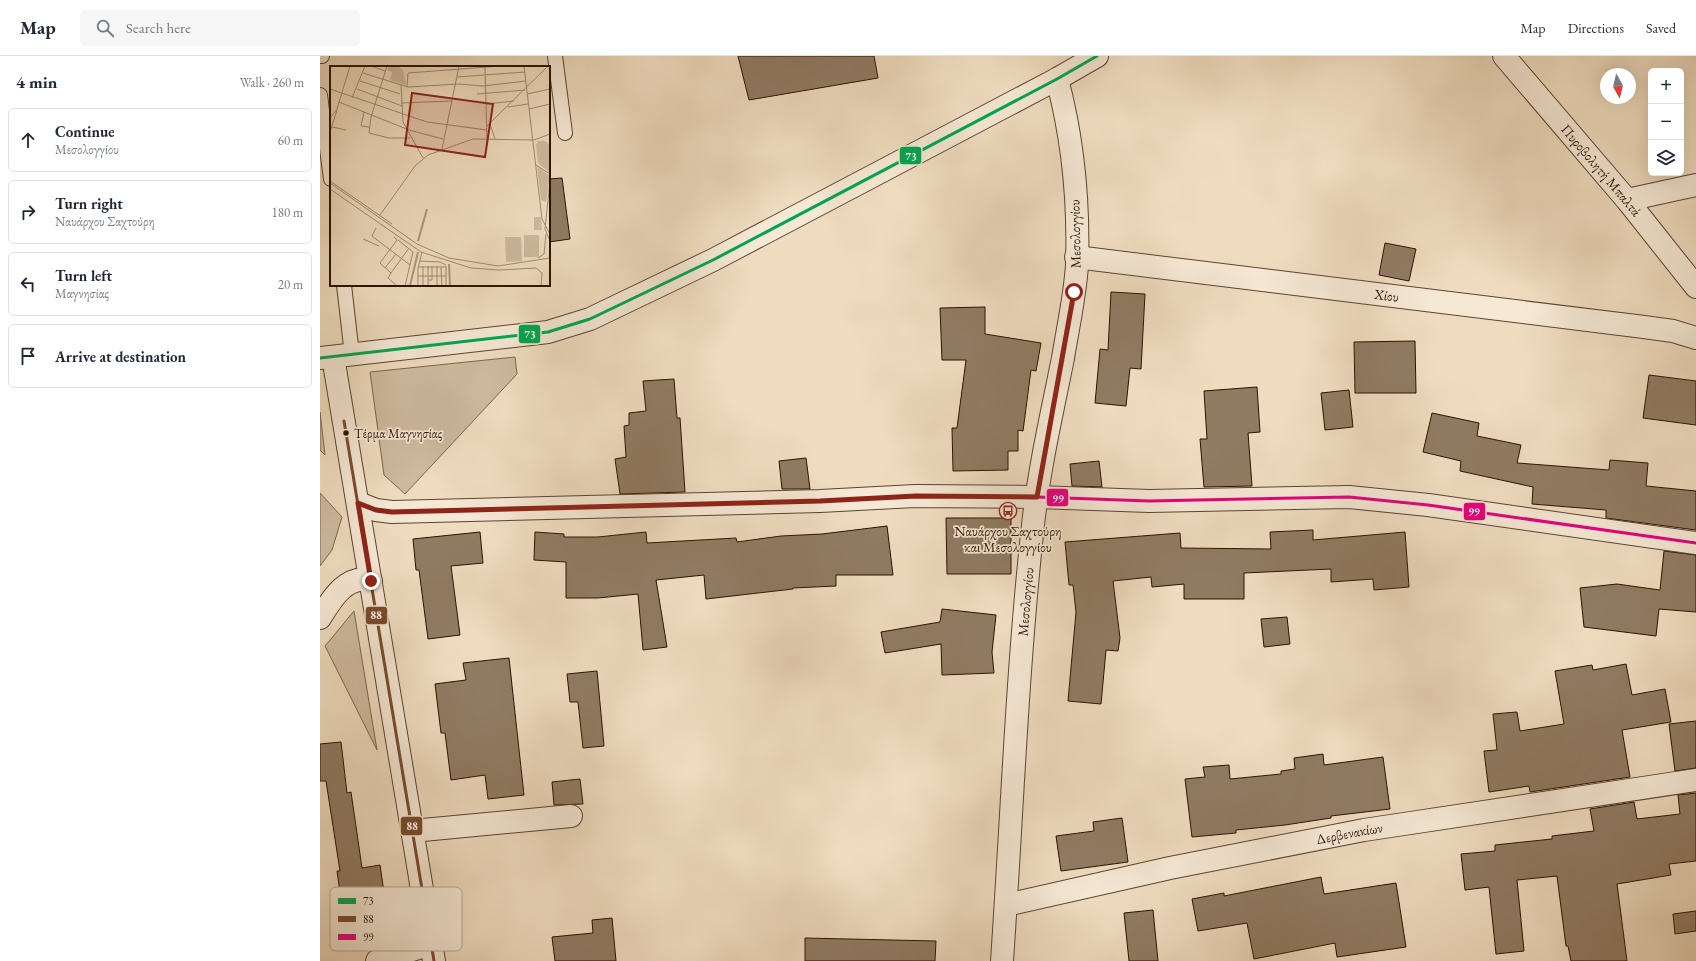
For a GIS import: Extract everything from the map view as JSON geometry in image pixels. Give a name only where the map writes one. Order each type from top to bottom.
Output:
[{"type":"street","points":[[422,887],[335,357],[548,332],[590,319],[713,260],[1097,56]]},
{"type":"street","name":"Πυροβολητή Μπαλτά","points":[[1504,56],[1628,200],[1696,287]]},
{"type":"street","name":"Μεσολογγίου","points":[[1002,961],[1023,629],[1037,497],[1070,319],[1076,257],[1076,208],[1072,158],[1064,108],[1056,79]]},
{"type":"street","points":[[1628,200],[1696,186]]},
{"type":"street","name":"Χίου","points":[[1076,257],[1644,327],[1672,331],[1696,338]]},
{"type":"street","points":[[358,503],[376,510],[392,512],[804,501],[916,496],[1037,497],[1149,501],[1349,497],[1451,508],[1696,543]]},
{"type":"street","points":[[321,614],[334,597],[349,583],[359,579],[371,581]]},
{"type":"street","name":"Δερβενακίων","points":[[1006,905],[1178,867],[1357,831],[1696,780]]},
{"type":"street","points":[[412,831],[571,816]]},
{"type":"street","points":[[378,961],[433,952]]},
{"type":"lane","points":[[555,56],[565,133]]},
{"type":"lane","points":[[320,95],[330,171]]},
{"type":"lane","points":[[335,357],[344,286]]},
{"type":"shaded area","points":[[515,357],[517,374],[405,494],[384,475],[370,372]]},
{"type":"shaded area","points":[[320,412],[325,455],[320,450]]},
{"type":"shaded area","points":[[320,493],[342,517],[332,550],[320,566]]},
{"type":"shaded area","points":[[354,611],[377,750],[325,646]]},
{"type":"building","points":[[738,56],[874,56],[878,78],[749,100]]},
{"type":"building","points":[[562,178],[570,239],[550,242],[550,179]]},
{"type":"building","points":[[1385,243],[1416,249],[1409,281],[1379,275]]},
{"type":"building","points":[[1111,292],[1145,294],[1141,369],[1130,368],[1126,406],[1095,403],[1100,349],[1108,350]]},
{"type":"building","points":[[985,307],[985,334],[1041,343],[1036,371],[1031,370],[1023,431],[1018,430],[1018,451],[1008,451],[1008,470],[953,471],[952,428],[957,428],[966,360],[942,360],[940,308]]},
{"type":"building","points":[[1415,341],[1416,393],[1355,393],[1354,342]]},
{"type":"building","points":[[1649,375],[1696,381],[1696,425],[1643,418]]},
{"type":"building","points":[[674,379],[677,418],[680,418],[685,492],[620,494],[615,459],[626,457],[624,426],[629,425],[629,413],[646,411],[643,381]]},
{"type":"building","points":[[1257,387],[1260,432],[1248,433],[1252,486],[1204,487],[1200,439],[1207,439],[1204,391]]},
{"type":"building","points":[[1349,390],[1353,427],[1325,430],[1321,393]]},
{"type":"building","points":[[1432,413],[1479,423],[1477,436],[1521,445],[1517,463],[1609,470],[1610,460],[1648,463],[1646,486],[1696,491],[1696,530],[1606,518],[1606,510],[1532,504],[1533,487],[1460,471],[1461,461],[1423,452]]},
{"type":"building","points":[[806,458],[810,489],[782,489],[779,461]]},
{"type":"building","points":[[1099,461],[1102,487],[1072,486],[1070,464]]},
{"type":"building","points":[[946,518],[1011,518],[1011,574],[947,574]]},
{"type":"building","points":[[887,526],[893,575],[836,575],[836,586],[793,588],[706,599],[704,575],[656,580],[667,647],[643,650],[638,594],[598,598],[566,598],[566,562],[534,560],[535,532],[564,534],[564,537],[598,537],[646,532],[647,543],[736,538],[737,542],[781,536],[822,534]]},
{"type":"building","points":[[1313,530],[1313,540],[1405,532],[1409,587],[1374,590],[1373,579],[1331,582],[1331,569],[1244,573],[1244,599],[1184,599],[1184,584],[1152,587],[1151,577],[1113,581],[1120,638],[1118,651],[1106,650],[1101,704],[1068,701],[1076,612],[1073,585],[1069,585],[1065,542],[1180,533],[1181,548],[1271,549],[1270,532]]},
{"type":"building","points":[[480,532],[483,563],[451,566],[460,635],[428,639],[419,570],[416,570],[413,539]]},
{"type":"building","points":[[1664,551],[1696,555],[1696,612],[1659,609],[1656,636],[1584,627],[1580,588],[1617,584],[1660,590]]},
{"type":"building","points":[[942,609],[996,615],[992,652],[994,673],[942,675],[941,644],[885,653],[881,632],[940,622]]},
{"type":"building","points":[[1287,617],[1290,644],[1264,647],[1261,619]]},
{"type":"building","points":[[509,658],[524,795],[488,799],[485,775],[451,780],[445,733],[441,733],[435,684],[466,680],[463,663]]},
{"type":"building","points":[[1626,664],[1632,695],[1665,689],[1671,722],[1622,730],[1630,777],[1530,792],[1529,786],[1489,792],[1484,751],[1497,750],[1493,714],[1517,712],[1520,731],[1564,724],[1555,671],[1592,665],[1593,670]]},
{"type":"building","points":[[597,671],[604,746],[583,748],[578,702],[570,702],[567,674]]},
{"type":"building","points":[[1696,721],[1696,768],[1675,771],[1669,724]]},
{"type":"building","points":[[341,742],[347,793],[351,792],[362,868],[380,865],[383,887],[339,887],[337,871],[340,871],[326,781],[320,781],[320,744]]},
{"type":"building","points":[[1323,754],[1324,765],[1383,757],[1390,809],[1331,816],[1331,818],[1285,825],[1236,830],[1236,833],[1192,837],[1185,779],[1205,777],[1203,767],[1229,765],[1230,779],[1281,774],[1281,771],[1295,769],[1294,758]]},
{"type":"building","points":[[580,779],[583,804],[554,805],[552,782]]},
{"type":"building","points":[[1696,793],[1696,861],[1669,864],[1671,875],[1617,884],[1627,961],[1571,961],[1568,946],[1566,946],[1557,876],[1517,880],[1524,951],[1496,954],[1489,887],[1465,890],[1461,854],[1495,851],[1495,845],[1552,839],[1552,836],[1594,831],[1590,809],[1634,802],[1637,819],[1680,814],[1678,795]]},
{"type":"building","points":[[1122,818],[1128,862],[1061,871],[1056,836],[1094,831],[1093,822]]},
{"type":"building","points":[[1321,877],[1324,894],[1396,883],[1406,947],[1337,957],[1335,943],[1254,959],[1247,923],[1198,931],[1192,899],[1224,893],[1224,896]]},
{"type":"building","points":[[1153,910],[1158,961],[1129,961],[1124,913]]},
{"type":"building","points":[[1696,911],[1696,931],[1675,934],[1673,914]]},
{"type":"building","points":[[612,918],[616,961],[555,961],[552,937],[593,933],[592,920]]},
{"type":"building","points":[[805,938],[936,941],[935,961],[805,961]]},
{"type":"transit line","name":"73","points":[[320,358],[548,332],[590,319],[713,260],[1057,79],[1097,56]]},
{"type":"transit line","name":"88","points":[[344,421],[422,887]]},
{"type":"transit line","name":"99","points":[[358,503],[376,510],[392,512],[820,501],[915,496],[1037,497],[1149,501],[1349,497],[1428,505],[1696,543]]},
{"type":"transit line","name":"88","points":[[432,951],[434,961]]},
{"type":"place","name":"Τέρμα Μαγνησίας","points":[[346,433]]},
{"type":"place","name":"Ναυάρχου Σαχτούρη και Μεσολογγίου","points":[[1008,511]]},
{"type":"route","points":[[371,581],[358,503],[376,510],[392,512],[820,501],[916,496],[1037,497],[1074,292]]}]
